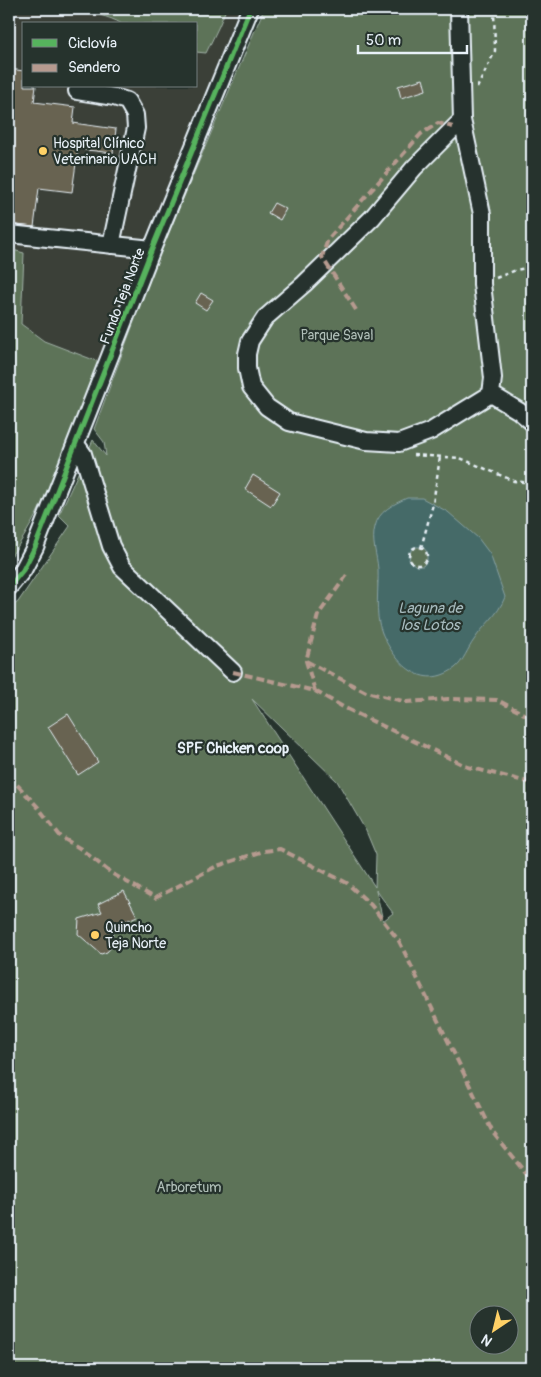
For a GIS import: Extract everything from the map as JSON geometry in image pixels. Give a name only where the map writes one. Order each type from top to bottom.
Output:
[{"type":"street","name":"Fundo Teja Norte","points":[[9,587],[30,559],[152,249],[250,9]]},
{"type":"street","points":[[459,9],[462,120],[482,214],[482,284],[493,378],[491,394]]},
{"type":"street","points":[[77,91],[114,97],[128,102],[135,115],[136,128],[110,245]]},
{"type":"street","points":[[462,120],[414,168],[372,218],[266,318],[250,341],[246,368],[251,387],[267,407],[289,422],[366,441],[399,443],[431,431],[491,394]]},
{"type":"street","points":[[9,234],[152,249]]},
{"type":"street","points":[[491,394],[519,411],[532,422]]},
{"type":"street","points":[[76,444],[82,454],[111,546],[122,567],[233,672]]},
{"type":"path","points":[[474,94],[495,51],[494,9]]},
{"type":"path","points":[[482,284],[516,270],[532,267]]},
{"type":"path","points":[[411,455],[460,458],[514,481],[532,483]]},
{"type":"path","points":[[421,548],[433,504],[440,457]]},
{"type":"path","points":[[416,548],[421,548],[426,552],[427,558],[425,563],[416,565],[410,560],[410,554],[416,548]]},
{"type":"shaded area","points":[[9,9],[239,9],[141,251],[71,436],[26,535],[9,559]]},
{"type":"green space","points":[[76,9],[226,9],[206,53],[198,52],[198,22],[119,22]]},
{"type":"green space","points":[[264,9],[532,9],[532,1368],[9,1368],[9,609],[18,602],[70,526],[59,515],[93,440],[106,456],[104,442],[94,429],[159,255]],"holes":[[[378,581],[395,654],[382,632],[379,614]],[[252,699],[337,781],[366,831],[376,855],[375,887]],[[376,890],[393,913],[383,921]]]},
{"type":"green space","points":[[9,249],[24,253],[21,324],[44,341],[99,362],[49,489],[24,537],[9,559]]},
{"type":"water","name":"Laguna de los Lotos","points":[[407,498],[422,498],[448,512],[478,538],[490,554],[505,597],[495,615],[478,634],[455,668],[443,675],[432,677],[411,671],[402,664],[382,633],[378,618],[378,569],[374,532],[377,521],[383,512]],"holes":[[[416,547],[423,547],[427,552],[427,561],[423,566],[416,566],[409,560],[411,550]]]},
{"type":"building","name":"Hospital Clínico Veterinario UACH","points":[[9,69],[22,71],[22,88],[36,88],[34,102],[75,107],[73,123],[116,129],[113,153],[78,149],[72,192],[39,188],[34,227],[9,224]]},
{"type":"building","points":[[423,79],[426,90],[401,98],[398,86]]},
{"type":"building","points":[[274,203],[286,209],[280,220],[268,213]]},
{"type":"building","points":[[201,293],[213,300],[206,310],[195,303]]},
{"type":"building","points":[[253,475],[280,492],[271,506],[245,489]]},
{"type":"building","points":[[68,714],[98,762],[78,775],[48,727]]},
{"type":"building","points":[[124,891],[137,916],[113,927],[112,946],[107,952],[101,954],[78,934],[79,919],[102,912],[98,904]]},
{"type":"marked path","points":[[356,310],[322,257],[328,239],[421,134],[438,123],[453,127]]},
{"type":"marked path","points":[[315,691],[306,661],[318,615],[349,572]]},
{"type":"marked path","points":[[306,661],[366,692],[407,702],[448,699],[497,700],[528,716],[532,722]]},
{"type":"marked path","points":[[233,672],[315,691],[343,707],[468,767],[532,783]]},
{"type":"marked path","points":[[9,776],[37,806],[61,837],[81,849],[111,873],[155,898],[217,866],[264,851],[280,849],[347,883],[371,905],[399,941],[493,1133],[532,1181]]},
{"type":"cycle path","points":[[9,587],[23,570],[35,547],[152,249],[250,9]]},
{"type":"place","name":"Hospital Clínico Veterinario UACH","points":[[43,151]]},
{"type":"place","name":"Quincho Teja Norte","points":[[95,935]]},
{"type":"district","name":"SPF Chicken coop","points":[[233,748]]},
{"type":"park label","name":"Parque Saval","points":[[337,335]]},
{"type":"park label","name":"Arboretum","points":[[189,1187]]}]
